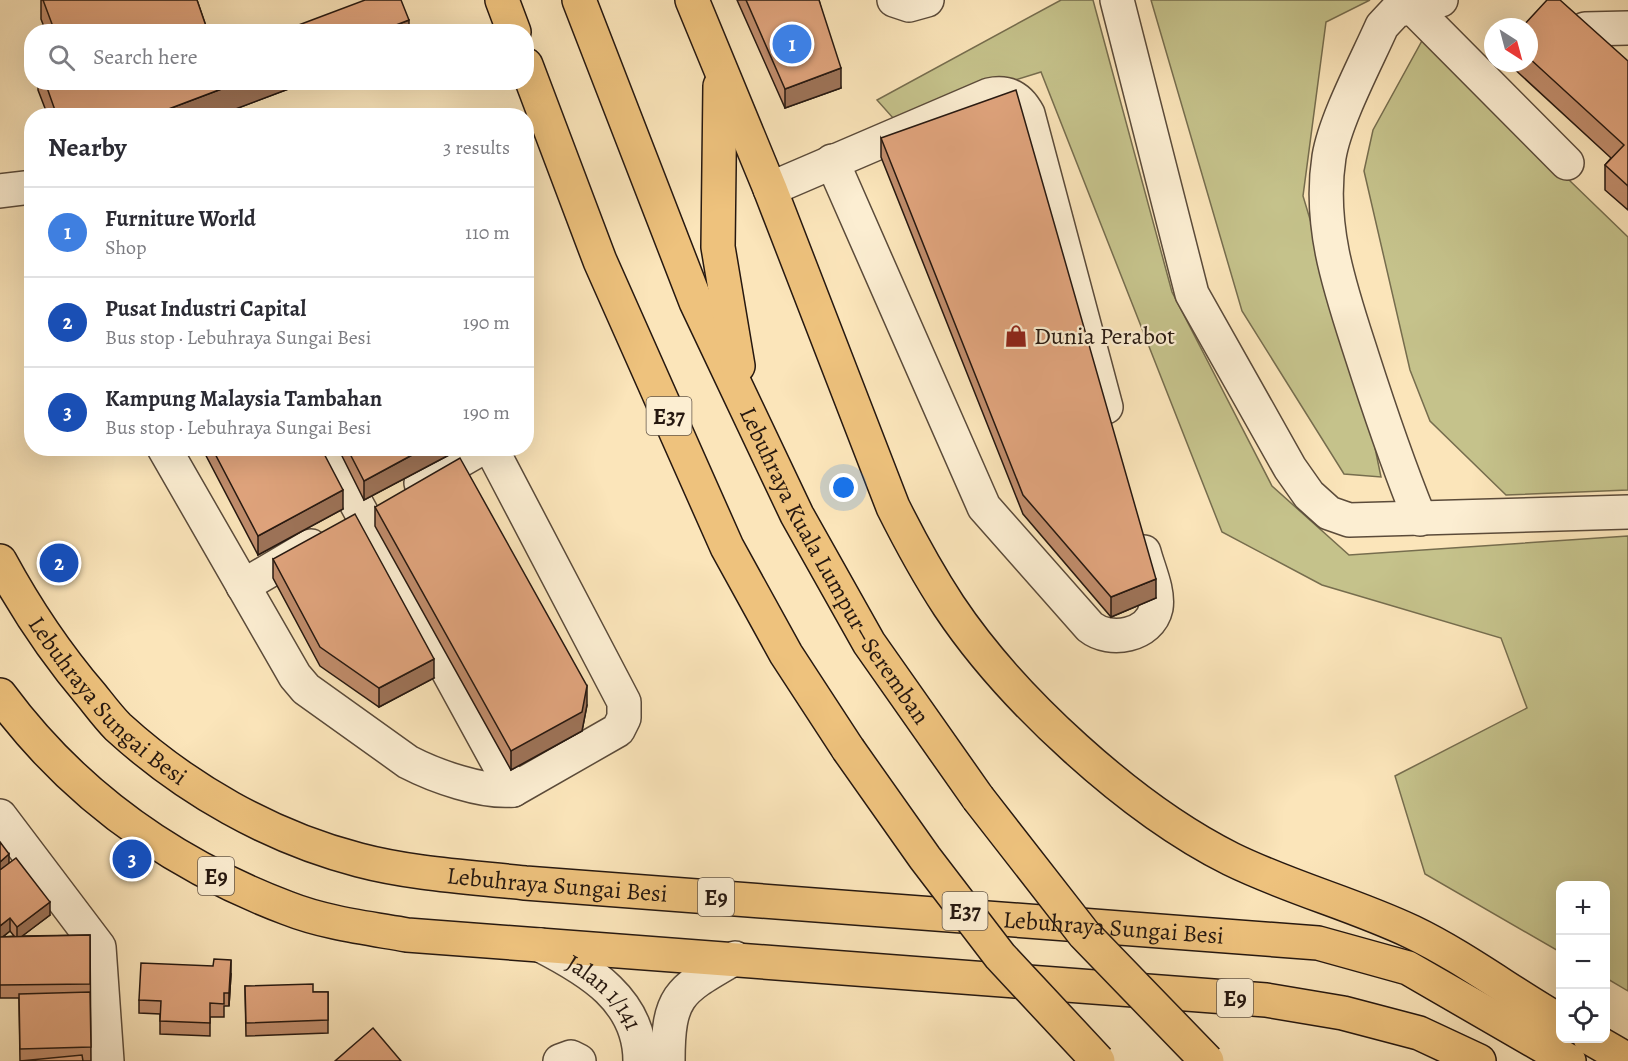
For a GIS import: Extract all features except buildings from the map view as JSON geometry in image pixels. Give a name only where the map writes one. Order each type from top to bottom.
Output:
[{"type":"highway","points":[[502,0],[511,24]]},
{"type":"highway","name":"Lebuhraya Kuala Lumpur–Seremban","points":[[579,0],[696,302],[797,515],[869,643],[978,798],[1084,934],[1207,1061]]},
{"type":"highway","points":[[692,0],[770,189],[893,507],[916,554],[950,608],[1026,698],[1120,784],[1170,821],[1229,857],[1281,882],[1413,933],[1556,1019]]},
{"type":"highway","points":[[720,72],[718,247],[745,409]]},
{"type":"highway","name":"E37","points":[[534,86],[600,261],[727,547],[786,654],[848,749],[925,858],[1000,956],[1098,1061]]},
{"type":"highway","name":"Lebuhraya Sungai Besi","points":[[0,561],[26,608],[50,642],[117,726],[177,774],[243,816],[309,844],[360,860],[438,874],[525,883],[1318,943],[1408,968],[1569,1061]]},
{"type":"highway","name":"E9","points":[[0,695],[68,776],[139,834],[210,873],[288,909],[347,924],[407,935],[735,958],[1266,1000],[1343,1013],[1419,1033],[1479,1061]]},
{"type":"highway","points":[[1599,1043],[1628,1060]]},
{"type":"street","points":[[894,0],[909,5],[927,0]]},
{"type":"street","points":[[1117,0],[1192,294],[1290,468],[1309,495],[1329,513],[1349,520],[1628,512]]},
{"type":"street","points":[[1420,519],[1392,449],[1338,282],[1328,239],[1325,199],[1329,155],[1382,26],[1396,11],[1427,3],[1567,163]]},
{"type":"street","points":[[1610,60],[1575,18],[1628,28]]},
{"type":"street","points":[[770,189],[989,95],[1001,92],[1013,95],[1022,103],[1028,114],[1113,434]]},
{"type":"street","points":[[832,161],[984,507],[1090,627],[1105,636],[1113,637],[1137,630],[1153,616],[1156,606],[1137,526]]},
{"type":"street","points":[[0,191],[24,188]]},
{"type":"street","points":[[169,456],[295,676],[306,689],[408,762],[424,770],[497,792],[513,790],[618,730],[624,718],[624,702],[495,456]]},
{"type":"street","points":[[330,456],[513,790]]},
{"type":"street","points":[[243,586],[468,456]]},
{"type":"street","points":[[0,816],[99,947],[107,1061]]},
{"type":"street","name":"Jalan 1/141","points":[[540,945],[597,977],[620,1001],[634,1023],[640,1061]]},
{"type":"street","name":"Jalan 1/141","points":[[668,1061],[668,1035],[673,1005],[694,982],[735,958]]},
{"type":"street","points":[[560,1061],[571,1057],[579,1061]]},
{"type":"shaded area","points":[[1061,0],[1093,0],[1172,292],[1272,486],[1349,555],[1628,536],[1628,991],[1610,980],[1610,881],[1556,881],[1556,950],[1425,874],[1395,776],[1527,708],[1501,638],[1322,585],[1222,532],[1041,72],[893,118],[877,100]]},
{"type":"shaded area","points":[[1151,0],[1370,0],[1326,22],[1303,196],[1367,409],[1381,477],[1344,474],[1242,311]]},
{"type":"shaded area","points":[[1423,39],[1628,237],[1628,490],[1506,495],[1430,421],[1410,370],[1364,171],[1373,130]]},
{"type":"place","name":"Furniture World","points":[[792,44]]},
{"type":"place","name":"Dunia Perabot","points":[[1016,336]]},
{"type":"place","name":"Pusat Industri Capital","points":[[59,563]]},
{"type":"place","name":"Kampung Malaysia Tambahan","points":[[132,859]]}]
